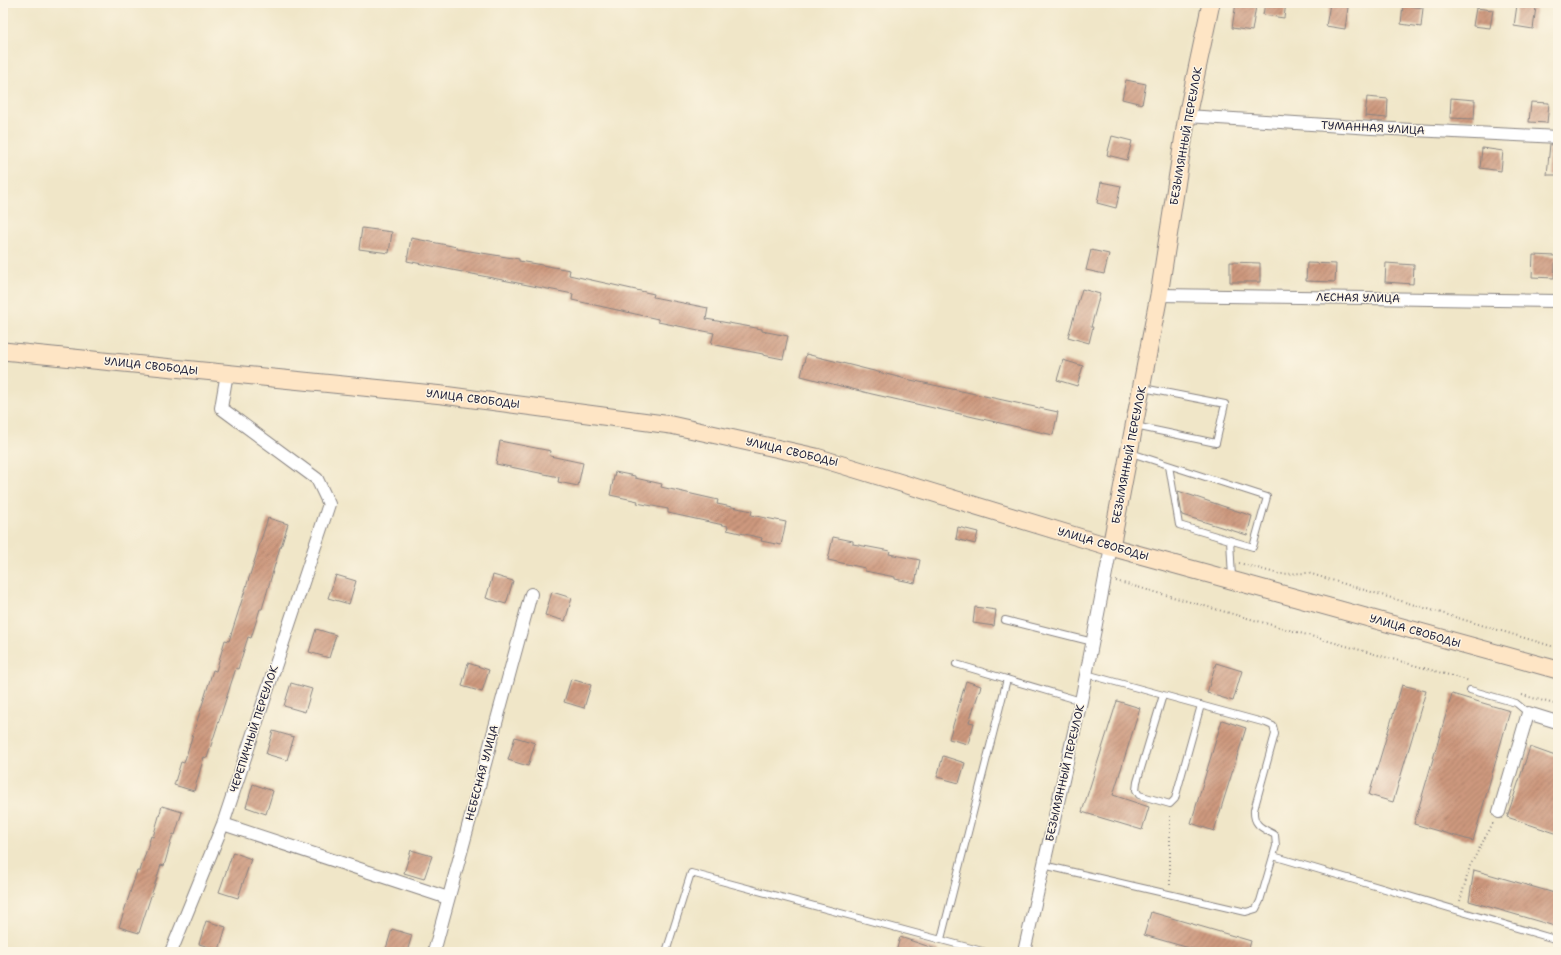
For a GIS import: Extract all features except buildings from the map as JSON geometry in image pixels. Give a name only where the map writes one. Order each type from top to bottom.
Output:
[{"type":"main road","name":"БЕЗЫМЯННЫЙ ПЕРЕУЛОК","points":[[1111,547],[1159,294],[1187,116],[1211,3]]},
{"type":"main road","name":"УЛИЦА СВОБОДЫ","points":[[3,351],[443,395],[671,425],[816,456],[1111,547],[1558,670]]},
{"type":"street","name":"ТУМАННАЯ УЛИЦА","points":[[1187,116],[1372,128],[1558,137]]},
{"type":"street","name":"ЛЕСНАЯ УЛИЦА","points":[[1159,294],[1558,300]]},
{"type":"street","name":"ЧЕРЕПИЧНЫЙ ПЕРЕУЛОК","points":[[171,952],[222,824],[329,504],[317,479],[221,408],[227,373]]},
{"type":"street","name":"БЕЗЫМЯННЫЙ ПЕРЕУЛОК","points":[[1024,952],[1081,701],[1111,547]]},
{"type":"street","name":"НЕБЕСНАЯ УЛИЦА","points":[[434,952],[531,594]]},
{"type":"street","points":[[1499,812],[1528,713],[1558,721]]},
{"type":"street","points":[[222,824],[448,898]]},
{"type":"lane","points":[[1134,426],[1216,442],[1226,404],[1141,388]]},
{"type":"lane","points":[[1129,453],[1267,497],[1253,547],[1179,525],[1169,466]]},
{"type":"lane","points":[[1230,540],[1232,580]]},
{"type":"lane","points":[[1005,620],[1093,642]]},
{"type":"lane","points":[[956,664],[1081,701]]},
{"type":"lane","points":[[1044,865],[1246,912],[1256,909],[1260,901],[1276,846],[1275,836],[1257,824],[1253,818],[1275,734],[1273,726],[1086,674]]},
{"type":"lane","points":[[941,939],[1007,679]]},
{"type":"lane","points":[[1470,690],[1516,703],[1528,713]]},
{"type":"lane","points":[[1163,695],[1137,782],[1136,790],[1139,795],[1170,804],[1175,799],[1201,705]]},
{"type":"lane","points":[[1273,856],[1558,940]]},
{"type":"lane","points":[[666,952],[691,873],[986,952]]},
{"type":"path","points":[[1231,561],[1279,574],[1308,573],[1558,648]]},
{"type":"path","points":[[1105,578],[1474,682]]},
{"type":"path","points":[[1520,694],[1558,705]]},
{"type":"path","points":[[1170,804],[1170,894]]},
{"type":"path","points":[[1457,910],[1470,866],[1499,812]]}]
